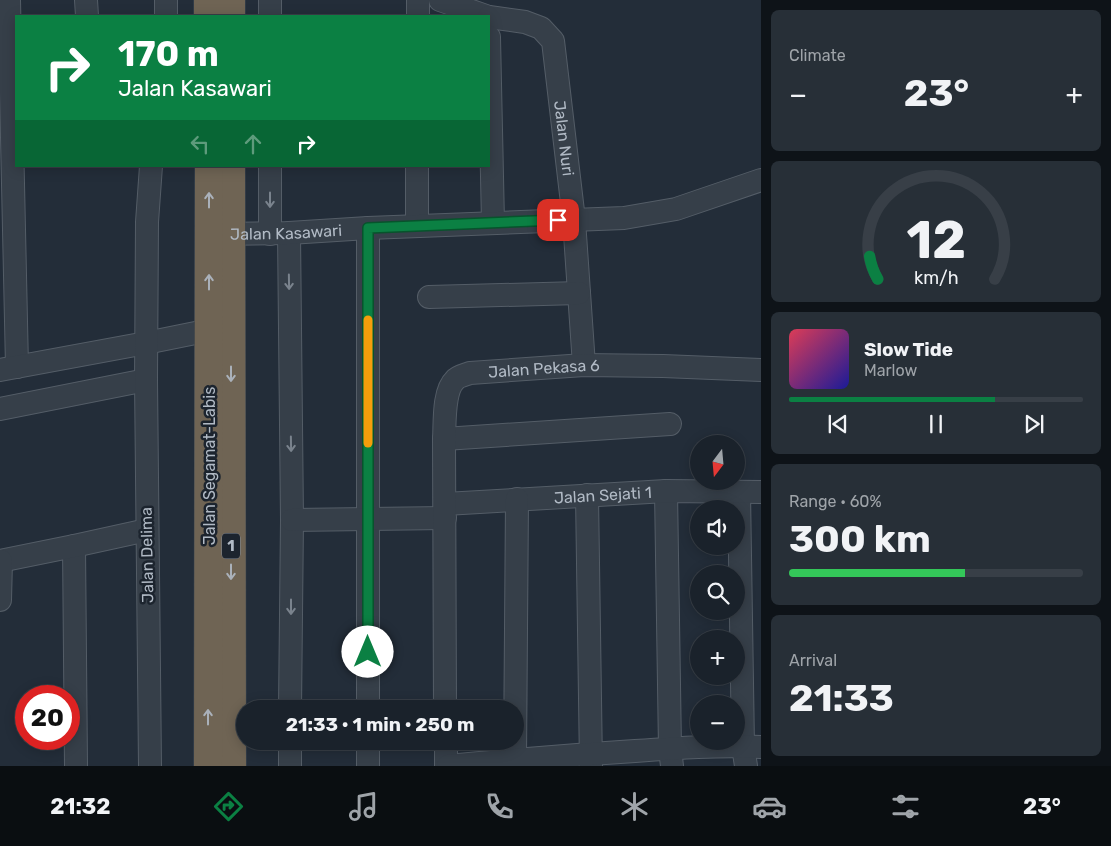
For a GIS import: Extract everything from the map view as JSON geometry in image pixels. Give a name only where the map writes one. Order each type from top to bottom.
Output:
[{"type":"highway","points":[[208,0],[208,15]]},
{"type":"highway","points":[[231,0],[231,15]]},
{"type":"highway","name":"Jalan Segamat-Labis","points":[[208,167],[220,233]]},
{"type":"highway","name":"Jalan Segamat-Labis","points":[[208,766],[220,328],[220,233],[231,167]]},
{"type":"highway","name":"Jalan Segamat-Labis","points":[[220,328],[232,766]]},
{"type":"street","points":[[9,0],[9,368],[220,328]]},
{"type":"street","points":[[86,0],[87,15]]},
{"type":"street","points":[[166,0],[166,15]]},
{"type":"street","points":[[270,0],[270,15]]},
{"type":"street","points":[[418,0],[418,15]]},
{"type":"street","name":"Jalan Nuri","points":[[440,0],[482,15]]},
{"type":"street","name":"Jalan Nuri","points":[[490,17],[525,22],[541,28],[553,40],[574,220],[584,365]]},
{"type":"street","points":[[490,84],[493,223]]},
{"type":"street","name":"Jalan Delima","points":[[150,766],[146,530],[146,343],[147,222],[151,167]]},
{"type":"street","points":[[270,167],[279,233],[292,520],[290,700]]},
{"type":"street","points":[[417,167],[417,226]]},
{"type":"street","name":"Jalan Kasawari","points":[[220,233],[279,233],[624,218],[676,209],[761,180]]},
{"type":"street","points":[[368,228],[368,700]]},
{"type":"street","points":[[429,297],[578,293]]},
{"type":"street","name":"Jalan Pekasa 6","points":[[446,700],[444,439],[446,404],[449,389],[455,379],[470,373],[584,365],[761,370]]},
{"type":"street","points":[[0,409],[146,380]]},
{"type":"street","points":[[444,439],[670,424]]},
{"type":"street","points":[[666,491],[671,757]]},
{"type":"street","name":"Jalan Sejati 1","points":[[292,520],[368,519],[445,511],[517,499],[666,491],[750,492]]},
{"type":"street","points":[[446,750],[447,766],[515,759],[591,760],[750,753],[750,492]]},
{"type":"street","points":[[587,495],[591,760]]},
{"type":"street","points":[[515,759],[517,499]]},
{"type":"street","points":[[0,600],[0,561],[146,530]]},
{"type":"street","points":[[74,546],[76,766]]},
{"type":"street","points":[[290,750],[290,766]]},
{"type":"street","points":[[368,750],[368,766]]},
{"type":"slow traffic","points":[[368,320],[368,443]]},
{"type":"route","points":[[368,652],[368,228],[558,220]]}]
